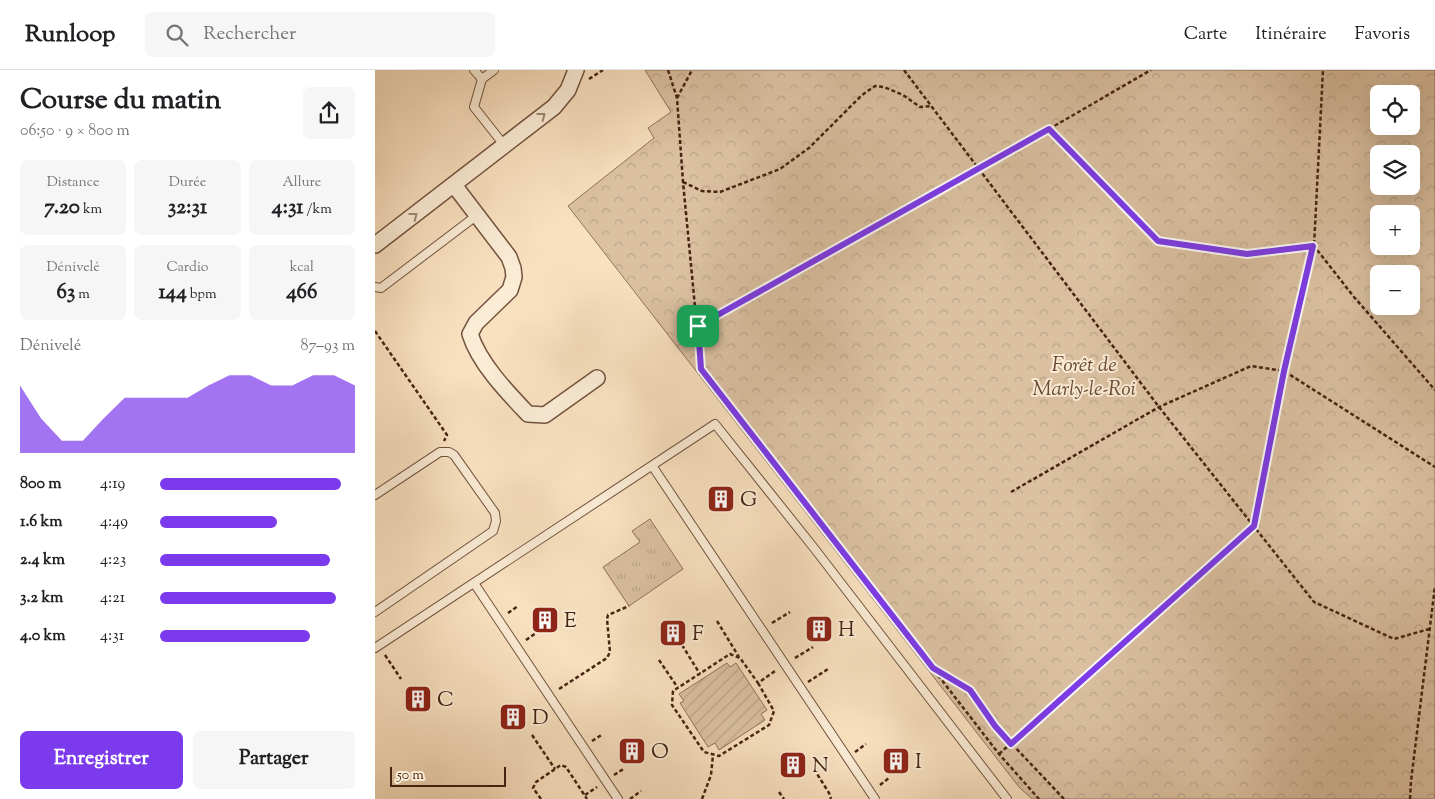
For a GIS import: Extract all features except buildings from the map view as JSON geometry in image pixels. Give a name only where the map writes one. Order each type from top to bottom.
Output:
[{"type":"street","points":[[375,245],[554,107],[568,90],[576,70]]},
{"type":"street","points":[[454,185],[509,257],[513,268],[514,277],[509,290],[476,323],[470,334],[474,348],[491,371],[528,414],[545,415],[597,378]]},
{"type":"lane","points":[[473,70],[482,79]]},
{"type":"lane","points":[[494,70],[482,79],[474,107],[504,145]]},
{"type":"lane","points":[[375,287],[381,288],[477,216]]},
{"type":"lane","points":[[377,646],[653,467],[715,424],[814,548],[1007,799]]},
{"type":"lane","points":[[375,495],[440,452],[449,452],[455,455],[495,513],[496,521],[493,531],[375,612]]},
{"type":"lane","points":[[653,467],[875,799]]},
{"type":"lane","points":[[475,583],[618,799]]},
{"type":"path","points":[[668,70],[677,98],[701,369],[999,754],[1039,799]]},
{"type":"path","points":[[677,98],[692,70]]},
{"type":"path","points":[[904,70],[1159,407],[1313,602],[1393,638],[1429,629]]},
{"type":"path","points":[[698,326],[979,169],[1151,70]]},
{"type":"path","points":[[999,754],[1254,526],[1284,371],[1313,246],[1323,70]]},
{"type":"path","points":[[683,182],[702,191],[720,192],[781,169],[809,148],[862,95],[875,86],[884,87],[903,94],[920,106],[932,106]]},
{"type":"path","points":[[1049,129],[1158,241],[1247,254],[1313,246]]},
{"type":"path","points":[[1313,246],[1354,297],[1435,390]]},
{"type":"path","points":[[375,331],[447,435],[440,452]]},
{"type":"path","points":[[1011,492],[1159,407],[1251,366],[1284,371],[1435,467]]},
{"type":"path","points":[[1410,799],[1435,586]]},
{"type":"path","points":[[549,695],[607,658],[610,652],[608,616],[629,606]]},
{"type":"path","points":[[762,629],[790,612]]},
{"type":"path","points":[[717,622],[758,683],[774,711],[769,725],[719,756],[703,752],[672,705],[673,691],[730,654],[740,658]]},
{"type":"path","points":[[682,645],[700,674]]},
{"type":"path","points":[[377,646],[401,679]]},
{"type":"path","points":[[758,683],[813,647]]},
{"type":"path","points":[[659,660],[678,688]]},
{"type":"path","points":[[801,687],[827,668]]},
{"type":"path","points":[[933,668],[970,690],[995,726],[1064,799]]},
{"type":"path","points":[[532,735],[555,769]]},
{"type":"path","points":[[702,799],[711,775],[713,755]]},
{"type":"path","points":[[541,799],[533,788],[536,782],[561,765],[566,767],[587,799]]},
{"type":"path","points":[[814,769],[831,799]]},
{"type":"path","points":[[630,799],[641,791]]},
{"type":"path","points":[[779,792],[784,799]]},
{"type":"green space","name":"Forêt de Marly-le-Roi","points":[[645,70],[1435,70],[1435,799],[1032,799],[1019,787],[568,206],[654,138],[648,128],[671,112]]},
{"type":"green space","points":[[650,519],[683,569],[629,606],[603,567],[640,542],[632,531]]},
{"type":"green space","points":[[727,663],[730,667],[736,663],[767,710],[761,714],[765,720],[719,750],[715,743],[708,747],[680,703],[684,701],[679,694]]},
{"type":"place","name":"G","points":[[721,499]]},
{"type":"place","name":"E","points":[[545,620]]},
{"type":"place","name":"H","points":[[819,629]]},
{"type":"place","name":"F","points":[[673,633]]},
{"type":"place","name":"C","points":[[418,699]]},
{"type":"place","name":"D","points":[[513,717]]},
{"type":"place","name":"O","points":[[632,751]]},
{"type":"place","name":"I","points":[[896,761]]},
{"type":"place","name":"N","points":[[793,765]]},
{"type":"route","points":[[1049,129],[1158,241],[1247,254],[1313,246],[1284,371],[1254,526],[1011,744],[995,726],[970,690],[933,668],[701,369],[698,326],[1049,129]]}]
